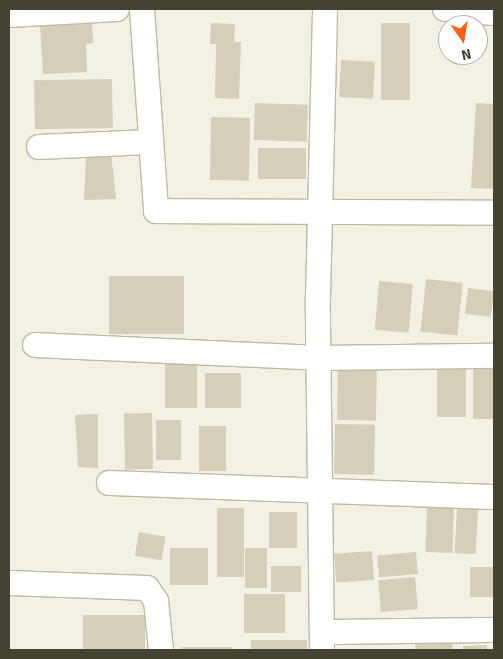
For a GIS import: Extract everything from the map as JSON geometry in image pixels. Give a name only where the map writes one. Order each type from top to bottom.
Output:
[{"type":"street","points":[[9,15],[117,9]]},
{"type":"street","points":[[142,9],[152,203],[162,214],[320,209],[494,213]]},
{"type":"street","points":[[325,9],[320,209],[319,358],[322,641],[494,630]]},
{"type":"street","points":[[445,9],[493,12]]},
{"type":"street","points":[[39,148],[149,142]]},
{"type":"street","points":[[35,345],[319,358],[494,356]]},
{"type":"street","points":[[109,483],[494,497]]},
{"type":"street","points":[[9,583],[147,588],[156,601],[161,650]]},
{"type":"building","points":[[92,23],[93,43],[86,44],[87,72],[43,74],[40,26]]},
{"type":"building","points":[[211,23],[235,24],[234,42],[241,42],[239,99],[215,98],[216,44],[210,44]]},
{"type":"building","points":[[381,23],[410,23],[410,100],[381,100]]},
{"type":"building","points":[[341,60],[375,62],[373,99],[339,97]]},
{"type":"building","points":[[112,79],[113,128],[35,129],[34,80]]},
{"type":"building","points":[[255,103],[308,105],[307,142],[254,140]]},
{"type":"building","points":[[476,103],[494,104],[494,189],[471,188]]},
{"type":"building","points":[[211,117],[250,118],[249,181],[210,180]]},
{"type":"building","points":[[258,148],[306,148],[306,179],[258,179]]},
{"type":"building","points":[[111,152],[116,199],[84,200],[86,157]]},
{"type":"building","points":[[109,276],[184,276],[184,334],[109,334]]},
{"type":"building","points":[[426,279],[463,283],[457,336],[420,332]]},
{"type":"building","points":[[379,281],[413,284],[409,333],[375,330]]},
{"type":"building","points":[[468,288],[494,291],[491,317],[465,314]]},
{"type":"building","points":[[165,359],[197,359],[197,408],[165,408]]},
{"type":"building","points":[[338,361],[377,362],[376,421],[337,420]]},
{"type":"building","points":[[437,363],[466,363],[466,417],[437,417]]},
{"type":"building","points":[[473,363],[494,363],[494,419],[473,419]]},
{"type":"building","points":[[205,373],[241,373],[241,408],[205,408]]},
{"type":"building","points":[[124,413],[152,413],[153,469],[125,469]]},
{"type":"building","points":[[98,414],[98,468],[78,467],[75,415]]},
{"type":"building","points":[[156,420],[181,420],[181,460],[156,460]]},
{"type":"building","points":[[335,424],[375,425],[374,475],[334,474]]},
{"type":"building","points":[[199,426],[226,426],[226,471],[199,471]]},
{"type":"building","points":[[427,507],[454,508],[452,553],[425,552]]},
{"type":"building","points":[[217,508],[244,508],[244,577],[217,577]]},
{"type":"building","points":[[457,508],[478,509],[476,554],[455,553]]},
{"type":"building","points":[[269,512],[297,512],[297,548],[269,548]]},
{"type":"building","points":[[139,532],[166,537],[161,560],[135,556]]},
{"type":"building","points":[[170,548],[208,548],[208,585],[170,585]]},
{"type":"building","points":[[245,548],[267,548],[267,588],[245,588]]},
{"type":"building","points":[[372,551],[374,580],[336,583],[334,554]]},
{"type":"building","points":[[416,552],[418,574],[379,577],[377,555]]},
{"type":"building","points":[[271,566],[301,566],[301,592],[271,592]]},
{"type":"building","points":[[470,567],[494,567],[494,597],[470,597]]},
{"type":"building","points":[[415,577],[418,609],[381,612],[378,580]]},
{"type":"building","points":[[244,594],[285,594],[285,633],[244,633]]},
{"type":"building","points":[[83,615],[145,615],[145,649],[83,649]]},
{"type":"building","points":[[251,640],[307,640],[307,650],[251,650]]},
{"type":"building","points":[[452,640],[453,650],[416,650],[415,644]]},
{"type":"building","points":[[487,645],[487,650],[463,650],[463,646]]},
{"type":"building","points":[[181,647],[232,647],[232,650],[181,650]]}]
